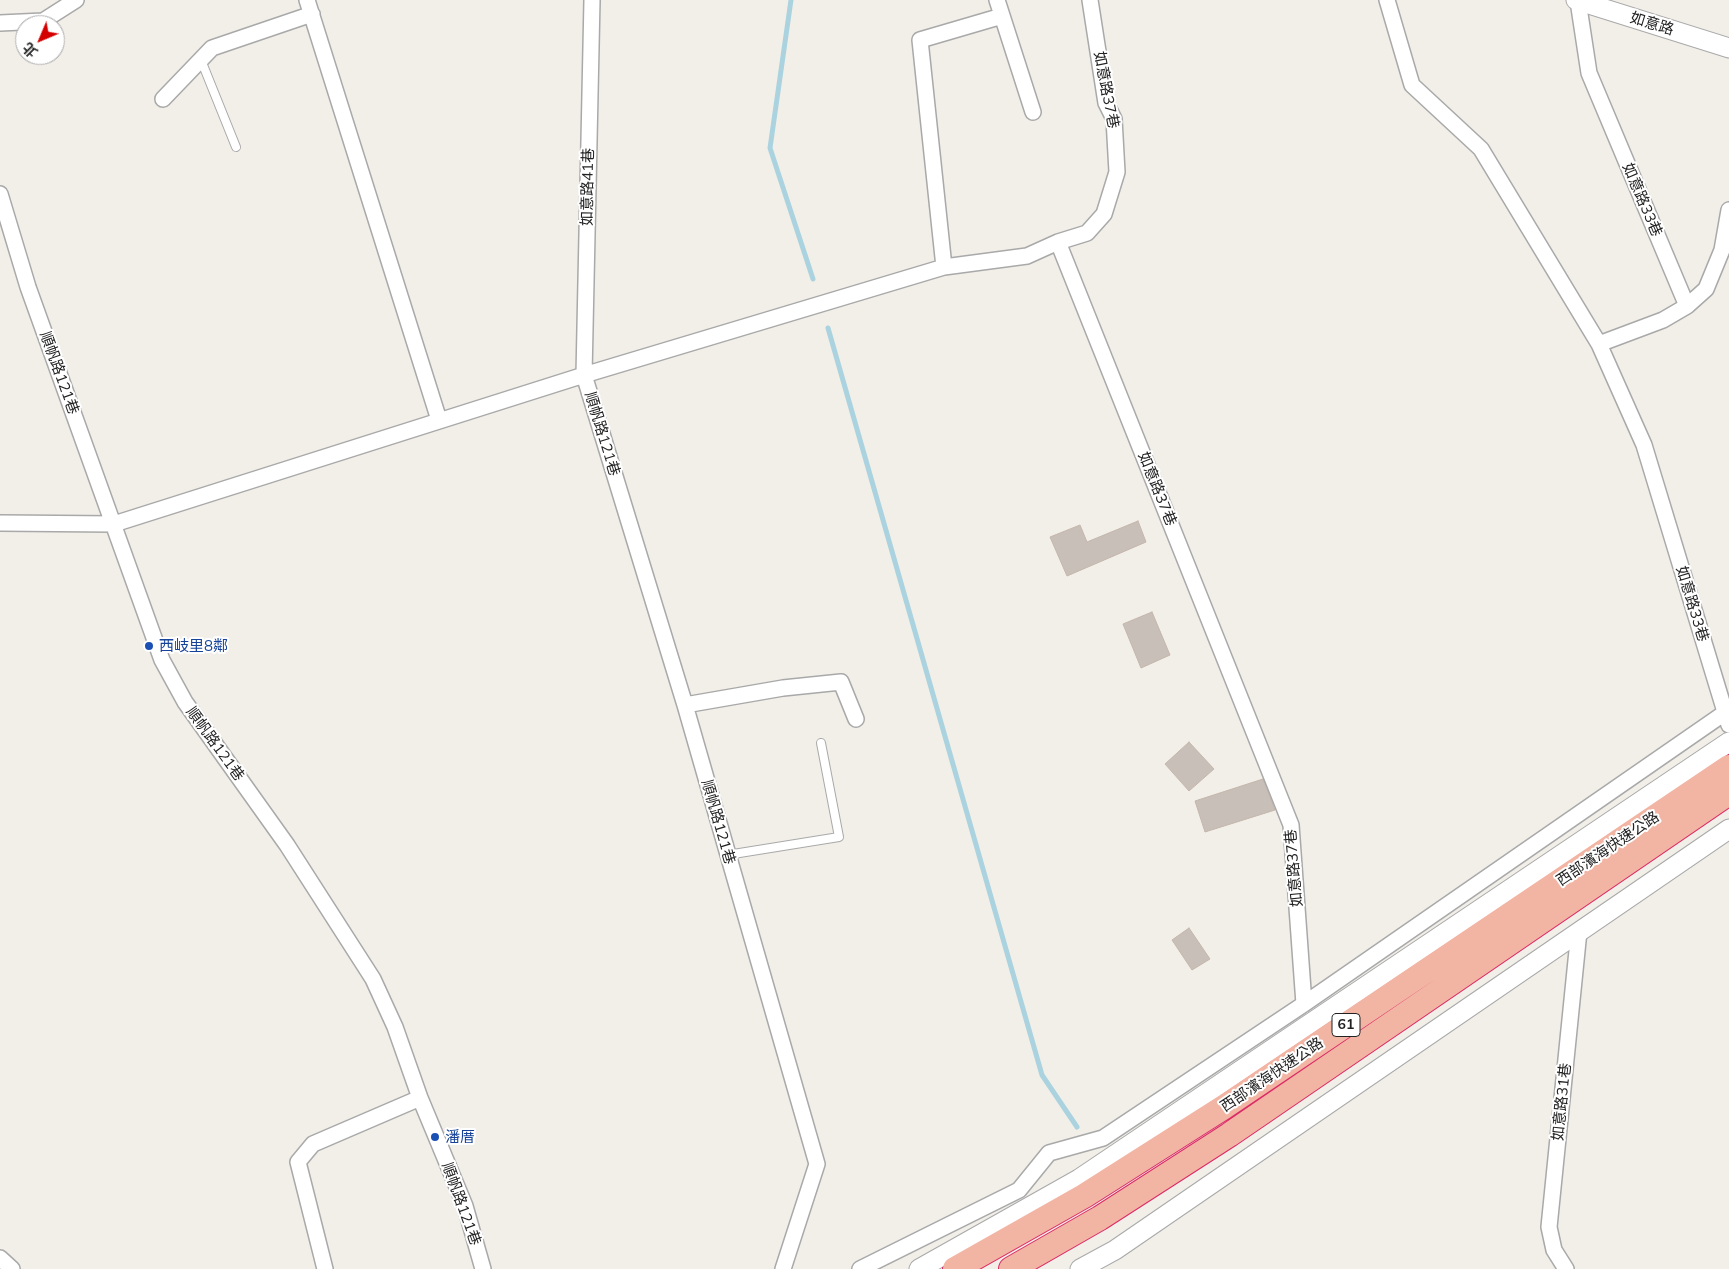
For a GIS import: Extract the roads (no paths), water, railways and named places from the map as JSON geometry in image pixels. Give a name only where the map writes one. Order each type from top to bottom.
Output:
[{"type":"highway","name":"西部濱海快速公路","points":[[955,1269],[1084,1196],[1224,1107],[1729,767]]},
{"type":"highway","name":"西部濱海快速公路","points":[[1011,1269],[1100,1218],[1228,1135],[1729,793]]},
{"type":"street","points":[[0,22],[43,20],[76,0]]},
{"type":"street","name":"如意路41巷","points":[[584,375],[592,0]]},
{"type":"street","points":[[997,0],[1033,112]]},
{"type":"street","name":"如意路37巷","points":[[1090,0],[1106,103],[1114,119],[1117,172],[1104,214],[1088,233],[1058,242],[1291,825],[1304,1004]]},
{"type":"street","name":"如意路33巷","points":[[1387,0],[1412,85],[1481,149],[1599,344],[1644,445],[1728,716]]},
{"type":"street","name":"如意路33巷","points":[[1577,0],[1589,72],[1686,306]]},
{"type":"street","name":"如意路","points":[[1577,0],[1729,48]]},
{"type":"street","points":[[163,99],[212,48],[310,7],[439,420]]},
{"type":"street","points":[[944,267],[920,40],[1002,16]]},
{"type":"street","name":"順帆路121巷","points":[[0,194],[28,287],[162,660],[184,702],[287,845],[373,979],[395,1027],[420,1098],[465,1206],[483,1269]]},
{"type":"street","points":[[1599,344],[1663,320],[1686,306],[1706,289],[1722,250],[1729,210]]},
{"type":"street","points":[[0,522],[114,524],[584,375],[944,267],[1026,256],[1058,242]]},
{"type":"street","name":"順帆路121巷","points":[[584,375],[685,704],[817,1164],[783,1269]]},
{"type":"street","points":[[685,704],[783,688],[841,682],[856,719]]},
{"type":"street","points":[[860,1269],[1019,1190],[1049,1153],[1103,1138],[1728,716]]},
{"type":"street","points":[[919,1269],[1079,1179],[1729,742]]},
{"type":"street","points":[[1080,1269],[1115,1250],[1729,829]]},
{"type":"street","name":"如意路31巷","points":[[1566,1269],[1554,1250],[1549,1228],[1579,931]]},
{"type":"street","points":[[325,1269],[298,1162],[313,1144],[420,1098]]},
{"type":"street","points":[[0,1258],[12,1269]]},
{"type":"lane","points":[[201,60],[236,147]]},
{"type":"lane","points":[[727,855],[840,837],[821,743]]},
{"type":"waterway","points":[[791,0],[770,148],[813,279]]},
{"type":"waterway","points":[[828,328],[1042,1075],[1077,1127]]},
{"type":"place","name":"西岐里8鄰","points":[[149,646]]},
{"type":"place","name":"潘厝","points":[[435,1137]]}]
